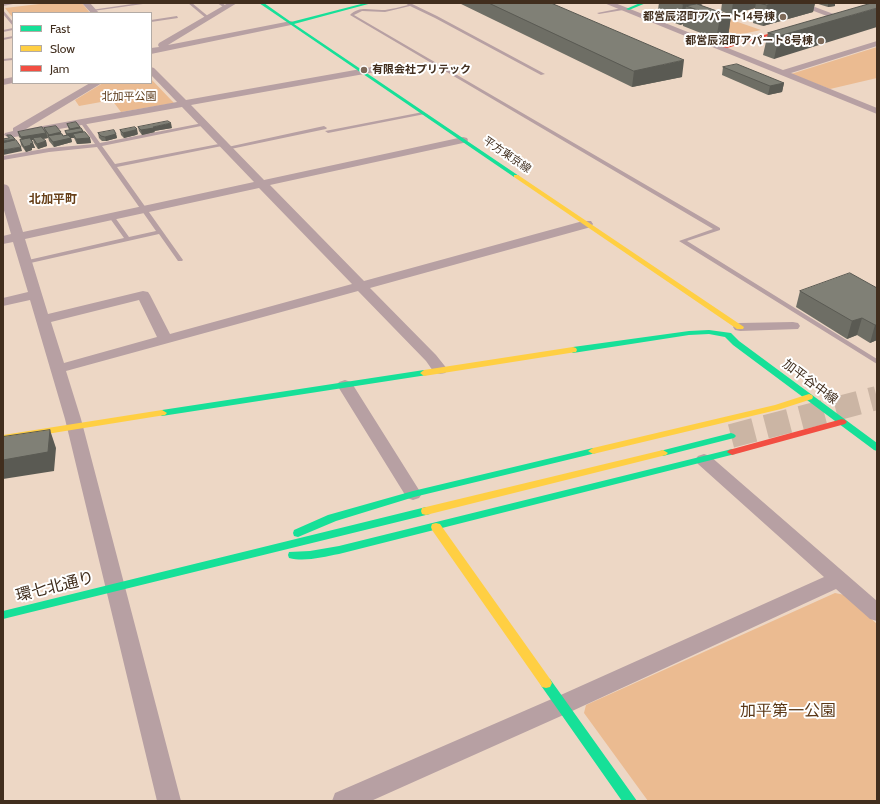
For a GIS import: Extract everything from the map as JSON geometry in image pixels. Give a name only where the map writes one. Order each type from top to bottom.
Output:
[{"type":"street","points":[[86,3],[94,12]]},
{"type":"street","points":[[152,50],[208,18],[222,5],[233,3]]},
{"type":"street","name":"平方東京線","points":[[261,3],[587,224],[734,331]]},
{"type":"street","points":[[152,51],[291,24],[370,3]]},
{"type":"street","points":[[608,3],[877,110]]},
{"type":"street","points":[[625,9],[644,3]]},
{"type":"street","points":[[797,3],[838,15]]},
{"type":"street","points":[[820,20],[838,15]]},
{"type":"street","points":[[723,48],[806,24]]},
{"type":"street","points":[[159,37],[182,33]]},
{"type":"street","points":[[783,73],[877,43]]},
{"type":"street","points":[[6,137],[389,67]]},
{"type":"street","points":[[152,71],[431,358],[440,370]]},
{"type":"street","points":[[6,137],[95,84]]},
{"type":"street","points":[[858,103],[870,100]]},
{"type":"street","points":[[10,239],[463,140]]},
{"type":"street","points":[[3,187],[10,239],[26,262],[75,427],[169,801]]},
{"type":"street","points":[[58,369],[587,224]]},
{"type":"street","points":[[3,302],[35,295]]},
{"type":"street","points":[[42,320],[143,295],[165,339]]},
{"type":"street","points":[[3,438],[649,338],[793,326]]},
{"type":"street","name":"加平谷中線","points":[[734,331],[736,343],[877,448]]},
{"type":"street","points":[[346,385],[414,494]]},
{"type":"street","points":[[271,550],[307,528],[332,518],[414,494],[778,407],[809,396]]},
{"type":"street","points":[[271,550],[284,554],[310,555],[339,550],[704,460],[842,422]]},
{"type":"street","name":"環七北通り","points":[[3,615],[731,436]]},
{"type":"street","points":[[704,460],[877,613]]},
{"type":"street","points":[[436,527],[630,801]]},
{"type":"street","points":[[344,801],[562,706],[839,579]]},
{"type":"lane","points":[[3,5],[16,3]]},
{"type":"lane","points":[[94,12],[148,3]]},
{"type":"lane","points":[[190,3],[208,18]]},
{"type":"lane","points":[[543,74],[409,4],[382,11],[367,10],[354,12],[352,15],[718,229],[682,241],[877,362]]},
{"type":"lane","points":[[599,13],[625,9]]},
{"type":"lane","points":[[3,12],[12,24]]},
{"type":"lane","points":[[152,20],[177,17]]},
{"type":"lane","points":[[114,166],[423,113]]},
{"type":"lane","points":[[82,122],[180,260]]},
{"type":"lane","points":[[3,158],[49,150],[99,145],[203,125]]},
{"type":"lane","points":[[112,217],[127,239]]},
{"type":"lane","points":[[26,262],[161,232]]},
{"type":"green space","points":[[48,3],[82,3],[89,12],[12,12],[12,17],[5,8]]},
{"type":"green space","points":[[709,12],[761,30],[738,35],[686,17]]},
{"type":"green space","points":[[877,47],[877,78],[830,89],[791,74]]},
{"type":"green space","name":"北加平公園","points":[[152,80],[174,103],[121,112],[112,100],[79,106],[75,100],[101,84],[152,84]]},
{"type":"green space","name":"加平第一公園","points":[[835,593],[845,595],[877,624],[877,801],[648,801],[584,713],[586,705]]},
{"type":"building","points":[[489,3],[551,3],[684,60],[634,71]]},
{"type":"building","points":[[759,3],[776,3],[767,5]]},
{"type":"building","points":[[872,3],[877,3],[877,8],[779,36],[768,33]]},
{"type":"building","points":[[697,4],[731,16],[720,18],[686,6]]},
{"type":"building","points":[[737,64],[784,83],[770,86],[723,67]]},
{"type":"building","points":[[168,121],[171,123],[153,127],[154,128],[141,130],[138,127]]},
{"type":"building","points":[[76,122],[80,127],[70,129],[67,124]]},
{"type":"building","points":[[56,126],[61,132],[49,135],[44,128]]},
{"type":"building","points":[[42,127],[46,133],[21,137],[18,132]]},
{"type":"building","points":[[135,127],[137,129],[123,133],[120,130]]},
{"type":"building","points":[[81,128],[83,131],[67,134],[65,131]]},
{"type":"building","points":[[114,130],[116,134],[105,137],[98,133]]},
{"type":"building","points":[[85,132],[90,138],[76,139],[73,134]]},
{"type":"building","points":[[62,134],[63,136],[68,135],[71,138],[53,142],[48,136]]},
{"type":"building","points":[[7,135],[11,135],[15,139],[3,141],[3,139],[9,138]]},
{"type":"building","points":[[41,137],[46,141],[37,144],[33,138]]},
{"type":"building","points":[[30,138],[33,143],[24,147],[20,140]]},
{"type":"building","points":[[16,140],[21,147],[3,150],[3,143]]},
{"type":"building","points":[[850,273],[877,288],[877,325],[862,318],[852,321],[800,291]]},
{"type":"building","points":[[50,430],[48,452],[3,460],[3,437]]},
{"type":"tunnel","points":[[731,436],[877,398]]},
{"type":"traffic: fast","points":[[261,3],[516,176]]},
{"type":"traffic: fast","points":[[291,23],[370,3]]},
{"type":"traffic: fast","points":[[628,9],[644,3]]},
{"type":"traffic: fast","points":[[573,350],[689,333],[709,332],[728,335]]},
{"type":"traffic: fast","points":[[728,335],[736,343],[877,448]]},
{"type":"traffic: fast","points":[[162,413],[424,373]]},
{"type":"traffic: fast","points":[[663,453],[731,436]]},
{"type":"traffic: fast","points":[[298,533],[332,518],[413,494],[593,451]]},
{"type":"traffic: fast","points":[[293,555],[310,555],[339,550],[732,452]]},
{"type":"traffic: fast","points":[[3,615],[426,511]]},
{"type":"traffic: fast","points":[[546,683],[630,801]]},
{"type":"traffic: slow","points":[[516,176],[740,327]]},
{"type":"traffic: slow","points":[[424,373],[573,350]]},
{"type":"traffic: slow","points":[[593,451],[778,407],[809,397]]},
{"type":"traffic: slow","points":[[3,438],[162,413]]},
{"type":"traffic: slow","points":[[426,511],[663,453]]},
{"type":"traffic: slow","points":[[436,527],[546,683]]},
{"type":"traffic: jam","points":[[725,47],[797,27]]},
{"type":"traffic: jam","points":[[732,452],[842,422]]},
{"type":"place","name":"都営辰沼町アパート14号棟","points":[[783,17]]},
{"type":"place","name":"都営辰沼町アパート8号棟","points":[[821,41]]},
{"type":"place","name":"有限会社プリテック","points":[[364,70]]},
{"type":"district","name":"北加平町","points":[[53,199]]}]
